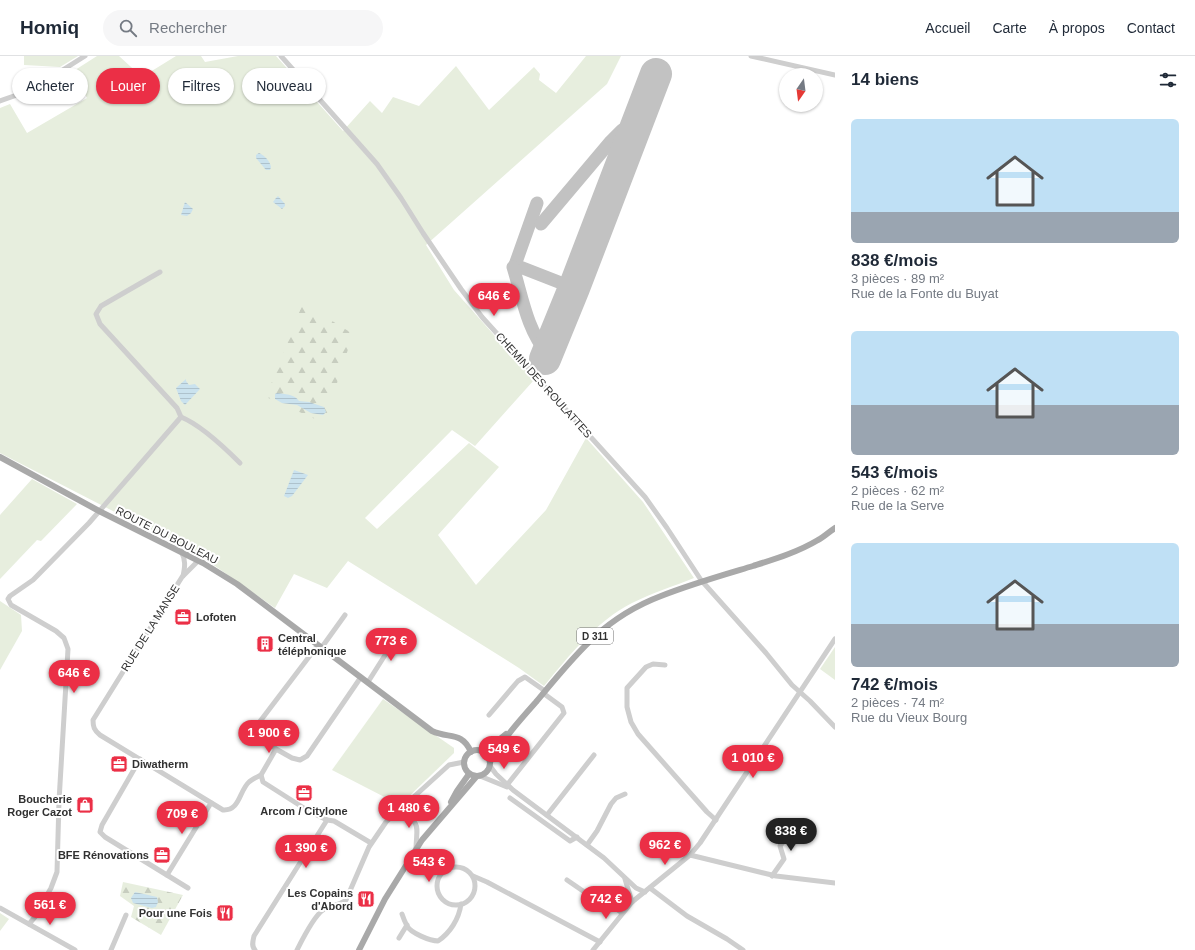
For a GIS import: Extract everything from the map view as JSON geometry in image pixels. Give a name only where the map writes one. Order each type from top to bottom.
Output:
[{"type":"main road","name":"ROUTE DU BOULEAU","points":[[0,457],[99,511],[199,560],[237,584],[432,731],[440,735],[453,735],[463,739],[471,752]]},
{"type":"main road","name":"D 311","points":[[490,764],[494,755],[515,727],[544,692],[588,642],[621,615],[661,596],[791,553],[818,540],[835,528]]},
{"type":"main road","name":"D 311","points":[[484,752],[515,727]]},
{"type":"main road","points":[[359,950],[384,899],[416,848],[447,809],[478,776],[486,773],[490,764],[489,758],[480,750],[471,752],[465,758],[464,762],[466,770],[469,774],[478,776]]},
{"type":"main road","points":[[447,809],[469,774]]},
{"type":"street","points":[[0,101],[31,90],[86,56]]},
{"type":"street","name":"CHEMIN DES ROULATTES","points":[[281,56],[376,164],[401,198],[461,289],[482,316],[645,497],[702,582],[766,653],[792,685],[835,727]]},
{"type":"street","points":[[751,56],[835,75]]},
{"type":"street","points":[[160,272],[101,306],[96,314],[100,324],[177,408],[181,417],[188,420],[225,448],[240,463]]},
{"type":"street","points":[[28,924],[35,917],[52,888],[57,872],[59,801],[68,649],[64,638],[56,631],[11,605],[8,600],[10,596],[37,575],[89,523],[181,417]]},
{"type":"street","points":[[182,551],[185,566],[182,577]]},
{"type":"street","points":[[182,577],[199,560]]},
{"type":"street","name":"RUE DE LA MANSE","points":[[182,577],[93,720],[95,730],[100,735],[222,810],[232,809],[249,782],[261,776]]},
{"type":"street","points":[[345,615],[258,724],[257,730],[259,736],[276,749],[292,758],[300,760],[307,756],[361,677]]},
{"type":"street","points":[[368,682],[387,652],[394,649],[403,636]]},
{"type":"street","points":[[593,950],[622,912],[636,898],[690,855],[716,820],[835,639]]},
{"type":"street","points":[[665,666],[653,664],[646,666],[629,685],[626,693],[627,707],[631,722],[638,734],[707,812],[716,820]]},
{"type":"street","points":[[489,715],[518,681],[526,677],[562,707],[564,713],[507,785]]},
{"type":"street","points":[[276,749],[261,776],[263,782],[307,810],[327,820],[334,821],[371,843]]},
{"type":"street","points":[[547,815],[594,755]]},
{"type":"street","points":[[140,760],[102,824],[100,832],[105,837],[188,888]]},
{"type":"street","points":[[297,950],[307,930],[321,911],[341,904],[346,900],[371,843],[386,822],[449,765],[464,762]]},
{"type":"street","points":[[490,764],[496,774],[507,785],[588,845],[636,888],[647,890],[743,950]]},
{"type":"street","points":[[478,776],[499,783],[513,790]]},
{"type":"street","points":[[588,845],[611,804],[616,798],[625,794]]},
{"type":"street","points":[[510,798],[570,841],[577,837]]},
{"type":"street","points":[[167,876],[211,803]]},
{"type":"street","points":[[400,809],[414,820],[418,827],[416,848]]},
{"type":"street","points":[[255,950],[252,942],[254,936],[327,820]]},
{"type":"street","points":[[772,876],[784,859],[780,846],[798,822]]},
{"type":"street","points":[[690,855],[772,876],[835,883]]},
{"type":"street","points":[[456,866],[468,871],[472,876],[475,882],[474,893],[471,898],[461,904],[455,905],[443,900],[437,888],[437,882],[444,871],[456,866]]},
{"type":"street","points":[[472,876],[554,916],[569,926],[600,942]]},
{"type":"street","points":[[624,877],[632,902]]},
{"type":"street","points":[[567,880],[596,900],[607,902],[622,912]]},
{"type":"street","points":[[632,885],[635,889],[636,898]]},
{"type":"street","points":[[402,914],[407,925],[424,938],[431,941],[438,941],[452,928],[460,912],[461,904]]},
{"type":"street","points":[[0,908],[75,950]]},
{"type":"street","points":[[111,950],[126,915]]},
{"type":"street","points":[[399,938],[407,925]]},
{"type":"green space","points":[[24,56],[78,56],[60,67],[24,65]]},
{"type":"green space","points":[[97,56],[119,56],[132,68],[96,68],[96,104],[160,104],[160,68],[157,68],[176,56],[201,56],[205,62],[238,56],[276,56],[287,68],[242,68],[242,104],[319,104],[343,131],[370,101],[382,113],[393,97],[419,106],[456,66],[489,110],[534,67],[540,74],[539,80],[556,93],[586,56],[621,56],[607,84],[426,245],[454,290],[534,380],[475,446],[452,430],[365,518],[377,529],[469,443],[499,467],[438,535],[476,585],[546,510],[586,438],[643,502],[694,578],[640,599],[606,620],[584,640],[544,686],[519,668],[348,561],[327,588],[294,574],[275,608],[205,559],[177,542],[144,527],[0,453],[0,108],[10,104],[27,133],[77,104],[88,104],[88,68],[78,68]]},
{"type":"green space","points":[[304,300],[310,306],[309,315],[329,319],[353,334],[324,423],[266,397]]},
{"type":"green space","points":[[32,479],[77,504],[41,541],[37,540],[0,579],[0,515]]},
{"type":"green space","points":[[0,601],[21,615],[22,631],[0,670]]},
{"type":"green space","points":[[835,647],[835,680],[820,669]]},
{"type":"green space","points":[[383,699],[454,748],[454,753],[400,805],[332,770]]},
{"type":"green space","points":[[123,882],[183,895],[161,935],[131,917],[134,906],[120,896]]},
{"type":"green space","points":[[0,913],[9,919],[0,931]]},
{"type":"water","points":[[259,153],[268,160],[271,167],[270,170],[266,170],[256,158],[256,155]]},
{"type":"water","points":[[278,196],[285,204],[282,209],[273,202]]},
{"type":"water","points":[[185,202],[193,209],[187,216],[181,215]]},
{"type":"water","points":[[186,379],[189,385],[195,384],[200,389],[185,405],[181,401],[176,388]]},
{"type":"water","points":[[275,394],[289,395],[295,397],[299,401],[309,402],[324,407],[326,412],[323,415],[311,413],[297,405],[282,403],[275,399]]},
{"type":"water","points":[[294,470],[308,475],[292,496],[288,498],[284,496]]},
{"type":"water","points":[[135,892],[157,897],[158,902],[156,907],[152,908],[133,903],[131,898]]},
{"type":"taxiway","points":[[541,224],[611,141],[622,130],[639,120]]},
{"type":"taxiway","points":[[537,203],[515,265],[574,288]]},
{"type":"taxiway","points":[[513,267],[522,301],[530,323],[540,344],[547,353]]},
{"type":"runway","points":[[545,359],[574,288],[656,74]]},
{"type":"place","name":"Lofoten","points":[[183,617]]},
{"type":"place","name":"Central téléphonique","points":[[265,644]]},
{"type":"place","name":"Diwatherm","points":[[119,764]]},
{"type":"place","name":"Arcom / Citylone","points":[[304,793]]},
{"type":"place","name":"Boucherie Roger Cazot","points":[[85,805]]},
{"type":"place","name":"BFE Rénovations","points":[[162,855]]},
{"type":"place","name":"Les Copains d'Abord","points":[[366,899]]},
{"type":"place","name":"Pour une Fois","points":[[225,913]]}]
